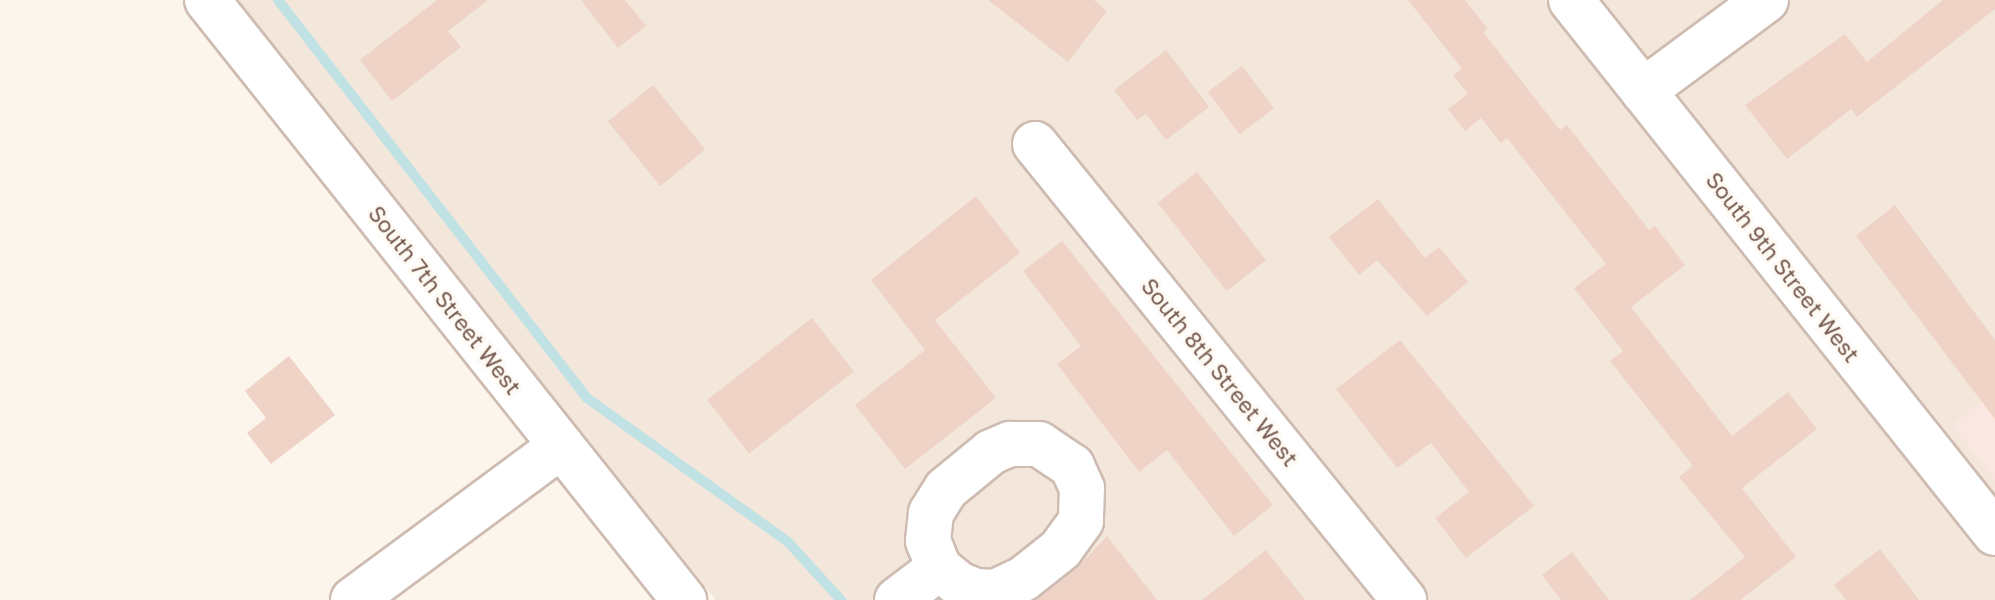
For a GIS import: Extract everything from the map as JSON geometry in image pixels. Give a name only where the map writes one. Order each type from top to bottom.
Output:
[{"type":"street","name":"South 7th Street West","points":[[207,0],[684,600]]},
{"type":"street","name":"South 9th Street West","points":[[1571,0],[1995,533]]},
{"type":"street","points":[[1643,91],[1766,0]]},
{"type":"street","name":"South 8th Street West","points":[[1035,144],[1404,600]]},
{"type":"street","points":[[353,600],[561,446]]},
{"type":"street","points":[[897,600],[939,568]]},
{"type":"shaded area","points":[[232,0],[1995,0],[1995,392],[1953,425],[1995,479],[1995,600],[716,600]]},
{"type":"shaded area","points":[[1995,392],[1995,479],[1953,425]]},
{"type":"building","points":[[437,0],[488,0],[448,31],[461,47],[392,101],[360,60]]},
{"type":"building","points":[[581,0],[625,0],[646,26],[618,48]]},
{"type":"building","points":[[988,0],[1094,0],[1107,11],[1068,62]]},
{"type":"building","points":[[1408,0],[1465,0],[1488,29],[1483,32],[1560,130],[1567,125],[1649,230],[1655,226],[1685,265],[1631,307],[1732,436],[1788,392],[1817,429],[1742,488],[1796,557],[1740,600],[1690,600],[1745,557],[1679,477],[1693,466],[1610,361],[1623,351],[1574,288],[1606,264],[1507,138],[1501,143],[1481,118],[1465,131],[1448,109],[1468,94],[1453,75],[1462,69]]},
{"type":"building","points":[[1943,0],[1995,0],[1995,9],[1857,117],[1851,109],[1787,159],[1745,105],[1845,34],[1867,62]]},
{"type":"building","points":[[1166,50],[1209,107],[1166,140],[1146,114],[1137,120],[1114,90]]},
{"type":"building","points":[[1242,66],[1274,108],[1240,134],[1208,92]]},
{"type":"building","points":[[653,85],[705,150],[660,186],[608,122]]},
{"type":"building","points":[[1197,172],[1266,260],[1227,291],[1158,203]]},
{"type":"building","points":[[976,196],[1020,253],[935,320],[996,398],[905,469],[855,405],[925,350],[871,280]]},
{"type":"building","points":[[1378,199],[1425,258],[1439,247],[1468,282],[1427,316],[1377,260],[1359,275],[1329,237]]},
{"type":"building","points":[[1895,205],[1995,340],[1995,419],[1856,236]]},
{"type":"building","points":[[1062,241],[1273,505],[1234,536],[1167,450],[1139,472],[1057,364],[1081,346],[1023,271]]},
{"type":"building","points":[[812,318],[854,372],[749,453],[707,400]]},
{"type":"building","points":[[1400,340],[1534,506],[1466,558],[1435,518],[1469,492],[1431,443],[1397,468],[1336,389]]},
{"type":"building","points":[[289,356],[335,415],[271,464],[247,433],[266,418],[245,391]]},
{"type":"building","points":[[1107,536],[1157,600],[1036,600],[1076,569]]},
{"type":"building","points":[[1880,549],[1919,600],[1846,600],[1834,585]]},
{"type":"building","points":[[1266,550],[1305,600],[1202,600]]},
{"type":"building","points":[[1572,552],[1609,600],[1561,600],[1542,575]]},
{"type":"waterway","points":[[278,0],[587,398],[788,542],[841,600]]}]
